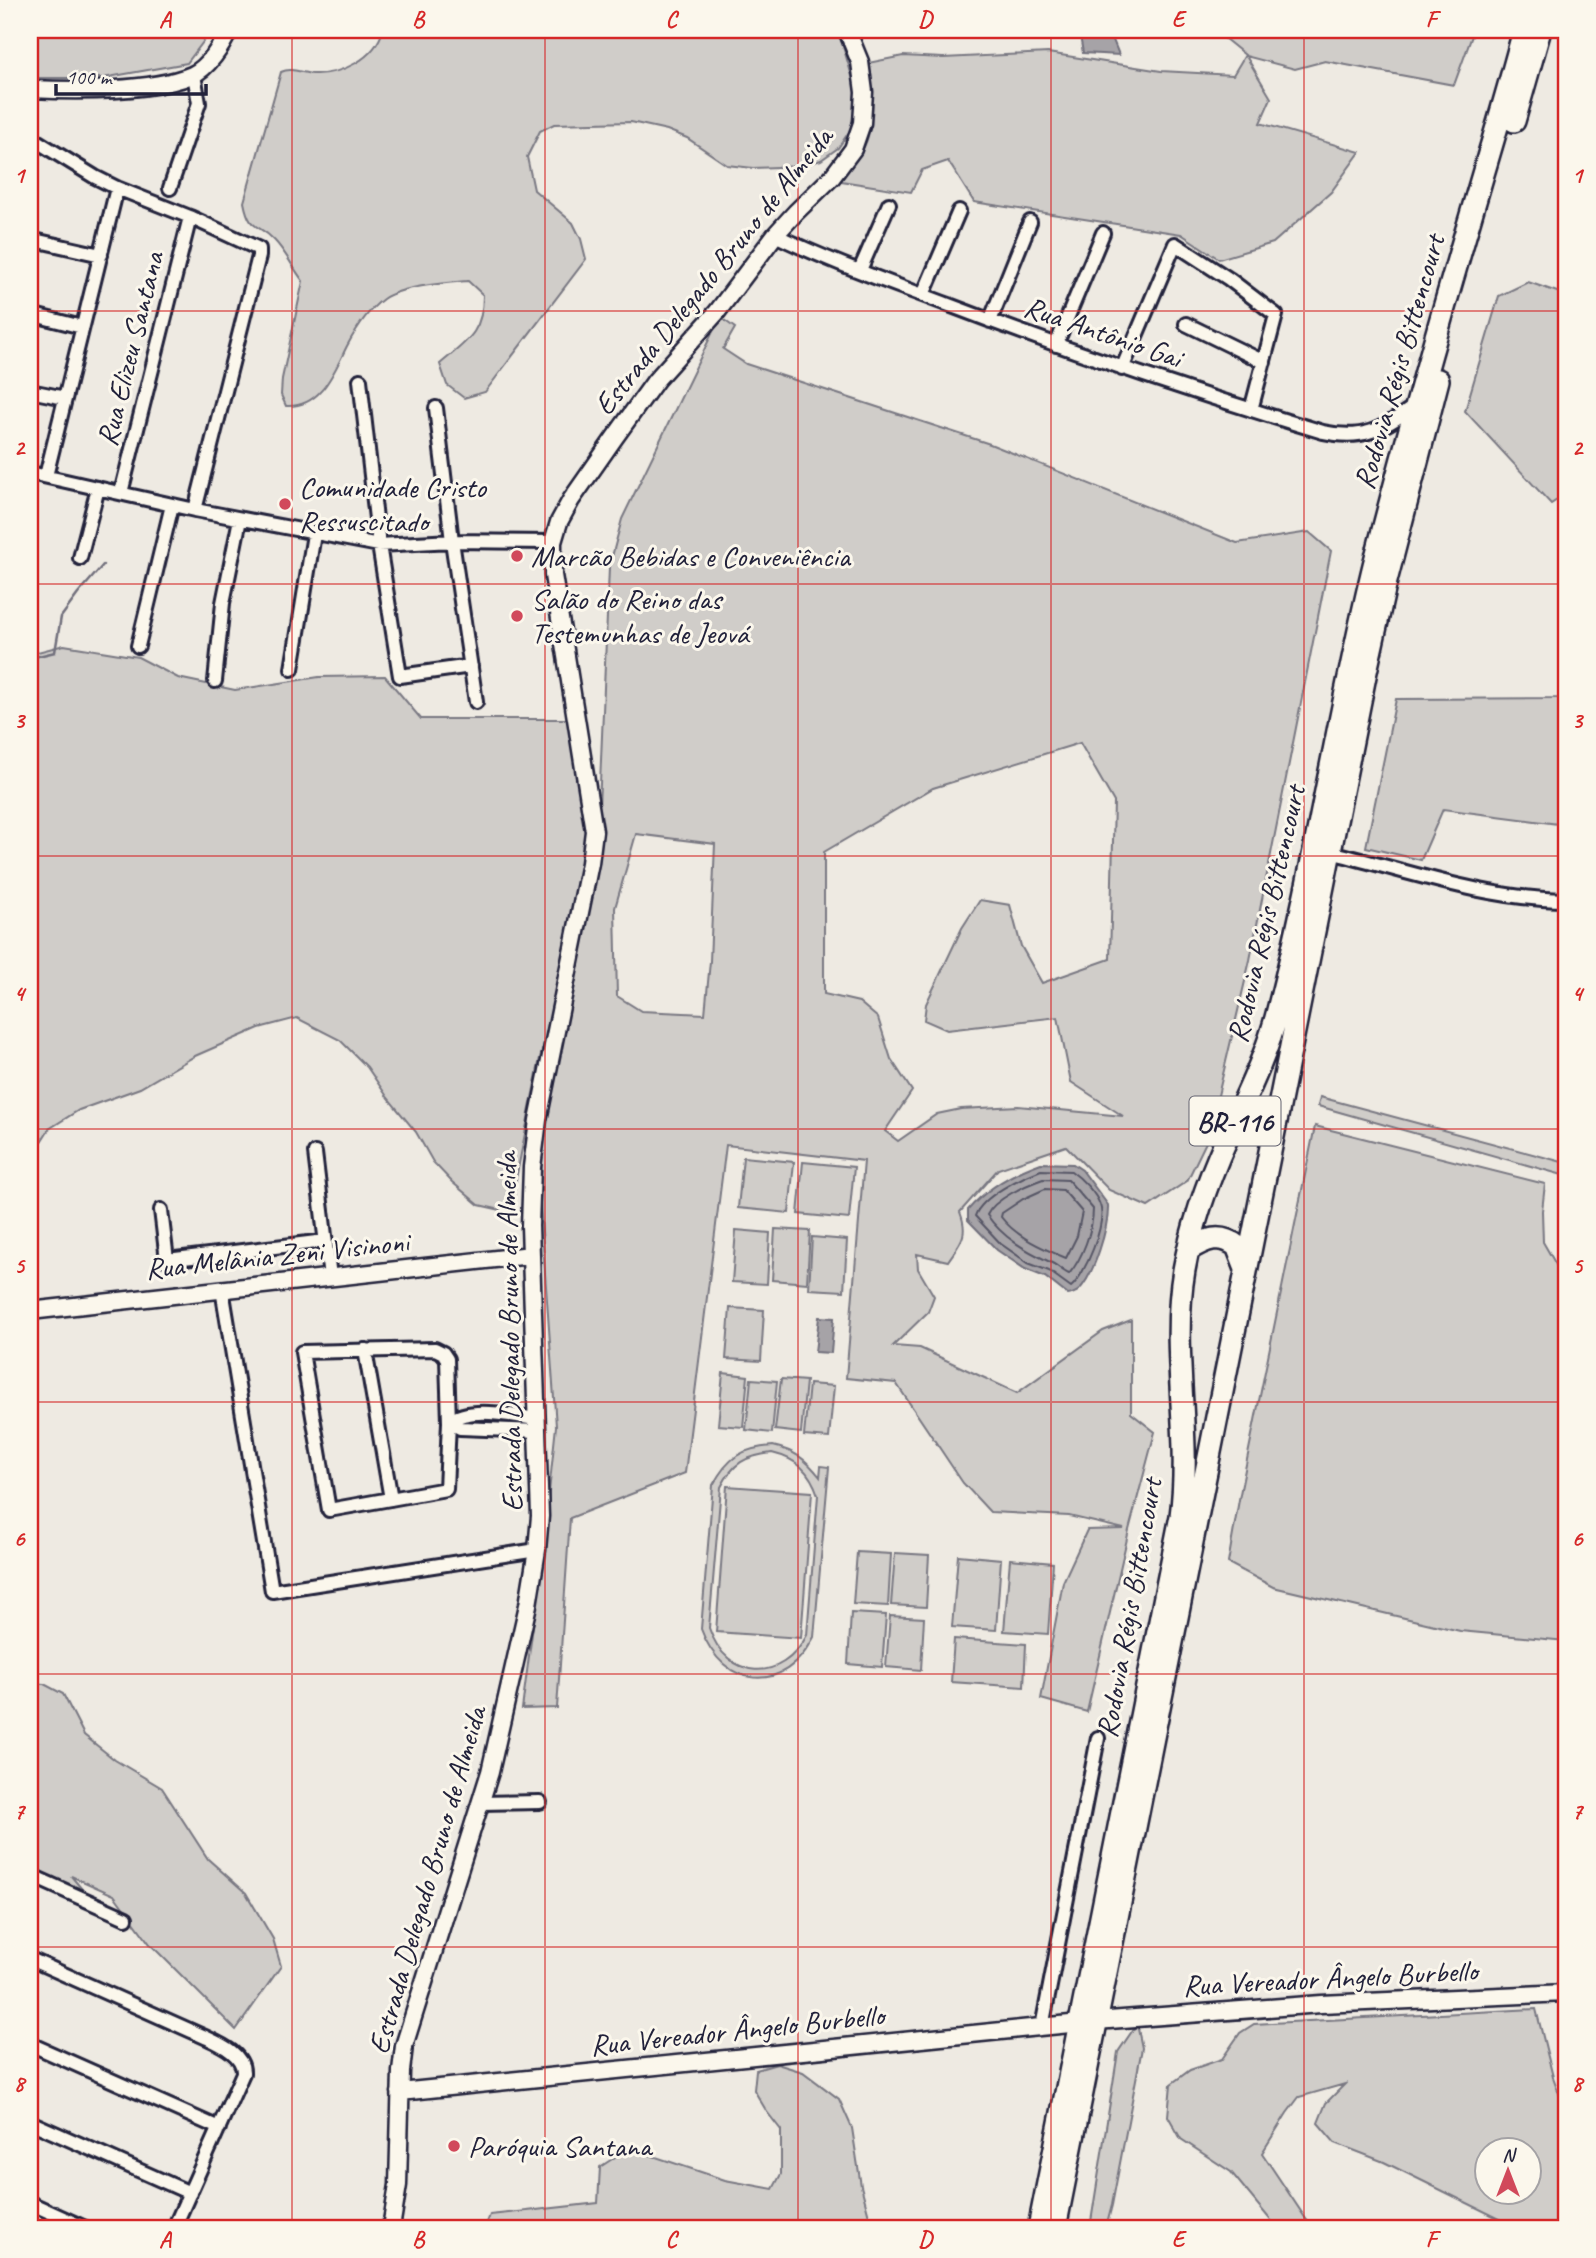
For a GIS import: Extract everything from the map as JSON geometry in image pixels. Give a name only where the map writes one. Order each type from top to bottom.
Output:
[{"type":"highway","name":"Rodovia Régis Bittencourt","points":[[1055,2228],[1088,2022],[1181,1516],[1185,1459],[1178,1336],[1188,1250],[1215,1165],[1260,1067],[1274,1026],[1292,954],[1353,656],[1415,406],[1524,30]]},
{"type":"highway","name":"Rodovia Régis Bittencourt","points":[[1039,2228],[1088,2022],[1246,1269],[1364,676],[1431,406],[1540,30]]},
{"type":"highway","points":[[1188,1250],[1202,1242],[1221,1237],[1237,1246],[1246,1269]]},
{"type":"main road","points":[[30,89],[96,90],[162,83],[194,75],[212,58],[229,30]]},
{"type":"main road","name":"Estrada Delegado Bruno de Almeida","points":[[391,2228],[398,2185],[400,2092],[407,2033],[481,1803],[509,1694],[537,1550],[540,1516],[530,1197],[535,1140],[594,831],[553,575],[553,542],[565,510],[666,368],[717,312],[775,235],[840,168],[853,149],[864,111],[863,77],[848,30]]},
{"type":"main road","name":"Rua Melânia Zeni Visinoni","points":[[30,1311],[531,1255]]},
{"type":"main road","name":"Rua Vereador Ângelo Burbello","points":[[400,2092],[1088,2022],[1321,2004],[1566,1993]]},
{"type":"street","points":[[170,188],[199,103],[194,75]]},
{"type":"street","points":[[30,137],[117,188],[190,217],[259,249],[195,510]]},
{"type":"street","points":[[46,476],[117,188]]},
{"type":"street","points":[[860,270],[889,204]]},
{"type":"street","points":[[923,295],[959,211]]},
{"type":"street","name":"Rua Elizeu Santana","points":[[121,494],[190,217]]},
{"type":"street","points":[[990,321],[1030,222]]},
{"type":"street","points":[[1056,345],[1103,233]]},
{"type":"street","name":"Rua Antônio Gai","points":[[775,235],[990,321],[1122,369],[1323,432],[1351,436],[1376,430],[1415,406]]},
{"type":"street","points":[[30,239],[101,255]]},
{"type":"street","points":[[1122,369],[1175,244],[1229,279],[1276,315],[1251,411]]},
{"type":"street","points":[[30,314],[82,327]]},
{"type":"street","points":[[1186,324],[1264,362]]},
{"type":"street","points":[[360,380],[379,545],[400,676],[471,666]]},
{"type":"street","points":[[30,391],[65,398]]},
{"type":"street","points":[[436,408],[476,702]]},
{"type":"street","points":[[30,473],[195,510],[379,545],[452,541],[553,542]]},
{"type":"street","points":[[80,558],[99,488]]},
{"type":"street","points":[[138,646],[172,505]]},
{"type":"street","points":[[215,681],[222,603],[240,519]]},
{"type":"street","points":[[292,669],[314,534]]},
{"type":"street","points":[[1330,852],[1494,894],[1566,900]]},
{"type":"street","points":[[315,1153],[330,1277]]},
{"type":"street","points":[[160,1210],[167,1260],[325,1241]]},
{"type":"street","points":[[222,1289],[272,1591],[537,1550]]},
{"type":"street","points":[[435,1349],[447,1359],[449,1422],[446,1489],[329,1510],[302,1352],[435,1349]]},
{"type":"street","points":[[365,1350],[391,1499]]},
{"type":"street","points":[[449,1422],[460,1428],[537,1425]]},
{"type":"street","points":[[1042,2027],[1098,1738]]},
{"type":"street","points":[[481,1803],[540,1802]]},
{"type":"street","points":[[30,1875],[126,1918]]},
{"type":"street","points":[[30,1959],[205,2037],[233,2052],[243,2063],[243,2073],[174,2228]]},
{"type":"street","points":[[30,2045],[219,2128]]},
{"type":"street","points":[[30,2122],[190,2193]]},
{"type":"street","points":[[30,2203],[85,2228]]},
{"type":"shaded area","points":[[30,30],[212,30],[187,63],[103,78],[30,78]]},
{"type":"shaded area","points":[[383,30],[838,30],[855,86],[855,108],[851,129],[838,148],[821,160],[801,166],[753,168],[727,165],[687,138],[667,130],[631,122],[554,124],[540,131],[527,157],[534,190],[573,223],[586,259],[485,392],[464,398],[447,385],[440,364],[472,335],[480,319],[483,295],[468,281],[412,288],[383,299],[358,327],[325,387],[308,401],[286,406],[281,395],[282,379],[303,281],[278,244],[249,218],[244,202],[281,72],[293,70],[324,74],[345,68],[365,57],[373,49]]},
{"type":"shaded area","points":[[1214,30],[1264,30],[1287,35],[1349,36],[1353,30],[1474,30],[1454,85],[1325,61],[1295,69],[1246,56],[1271,98],[1260,123],[1360,152],[1331,192],[1273,243],[1219,259],[1181,234],[974,202],[948,161],[922,170],[911,192],[835,180],[859,155],[868,136],[871,109],[868,63],[903,56],[943,58],[1048,53],[1161,71],[1233,75],[1245,55]]},
{"type":"shaded area","points":[[1528,282],[1566,295],[1566,494],[1551,504],[1465,411],[1499,296]]},
{"type":"shaded area","points":[[720,317],[735,328],[723,349],[746,364],[990,444],[1237,543],[1309,532],[1331,551],[1250,960],[1208,1138],[1187,1181],[1148,1207],[1109,1190],[1066,1146],[998,1169],[960,1212],[964,1233],[948,1261],[917,1254],[918,1269],[934,1296],[928,1312],[893,1346],[920,1348],[1017,1393],[1103,1331],[1131,1320],[1131,1413],[1155,1432],[1129,1530],[1087,1712],[1041,1699],[1063,1582],[1087,1530],[1124,1529],[1069,1516],[990,1512],[963,1483],[896,1383],[846,1378],[864,1161],[726,1145],[685,1473],[570,1518],[557,1708],[522,1709],[556,1426],[540,1203],[543,1136],[603,830],[599,808],[609,568],[622,519]],"holes":[[[1080,743],[1114,802],[1110,959],[1042,983],[1021,946],[1010,905],[980,900],[962,928],[926,1004],[924,1020],[947,1030],[1058,1017],[1071,1082],[1123,1116],[1018,1106],[961,1109],[937,1114],[898,1141],[885,1131],[912,1091],[891,1059],[878,1018],[859,1002],[824,994],[824,852],[933,788]],[[636,834],[715,844],[705,1014],[641,1011],[617,996],[615,908]]]},
{"type":"shaded area","points":[[64,645],[138,657],[178,678],[235,690],[319,677],[385,676],[421,719],[568,719],[589,833],[561,983],[540,1058],[515,1184],[514,1213],[479,1205],[452,1182],[433,1162],[416,1132],[367,1067],[340,1040],[297,1018],[259,1028],[195,1056],[140,1088],[79,1110],[49,1129],[30,1159],[30,654]]},
{"type":"shaded area","points":[[1566,682],[1566,825],[1443,809],[1421,860],[1366,847],[1396,699],[1562,698]]},
{"type":"shaded area","points":[[1320,1097],[1566,1163],[1566,1176],[1318,1106]]},
{"type":"shaded area","points":[[1315,1126],[1545,1184],[1543,1242],[1566,1282],[1566,1641],[1460,1631],[1273,1587],[1228,1563]]},
{"type":"shaded area","points":[[743,1157],[794,1162],[789,1213],[738,1208]]},
{"type":"shaded area","points":[[803,1162],[854,1167],[849,1219],[798,1214]]},
{"type":"shaded area","points":[[775,1229],[810,1231],[807,1283],[772,1280]]},
{"type":"shaded area","points":[[736,1230],[770,1233],[767,1284],[732,1282]]},
{"type":"shaded area","points":[[812,1237],[847,1240],[844,1291],[809,1289]]},
{"type":"shaded area","points":[[730,1308],[764,1310],[761,1361],[726,1359]]},
{"type":"shaded area","points":[[723,1373],[748,1376],[743,1427],[718,1425]]},
{"type":"shaded area","points":[[751,1379],[777,1381],[772,1433],[746,1430]]},
{"type":"shaded area","points":[[781,1379],[806,1381],[801,1433],[775,1430]]},
{"type":"shaded area","points":[[809,1384],[834,1386],[829,1438],[804,1436]]},
{"type":"shaded area","points":[[773,1446],[794,1453],[820,1477],[821,1466],[829,1467],[814,1637],[802,1656],[787,1669],[771,1676],[755,1678],[739,1674],[724,1664],[711,1649],[701,1629],[713,1485],[724,1467],[737,1456],[753,1449]],"holes":[[[772,1453],[801,1467],[811,1479],[818,1495],[807,1635],[784,1662],[755,1670],[728,1658],[717,1646],[709,1628],[721,1487],[735,1466],[754,1456]]]},
{"type":"shaded area","points":[[727,1486],[812,1492],[801,1638],[716,1632]]},
{"type":"shaded area","points":[[857,1552],[891,1554],[888,1606],[853,1604]]},
{"type":"shaded area","points":[[895,1553],[929,1555],[926,1607],[891,1605]]},
{"type":"shaded area","points":[[958,1555],[1001,1559],[996,1630],[952,1627]]},
{"type":"shaded area","points":[[1010,1559],[1053,1563],[1048,1634],[1004,1631]]},
{"type":"shaded area","points":[[851,1613],[886,1615],[882,1667],[848,1664]]},
{"type":"shaded area","points":[[890,1616],[924,1618],[921,1670],[886,1667]]},
{"type":"shaded area","points":[[954,1639],[1026,1644],[1024,1687],[951,1682]]},
{"type":"shaded area","points":[[30,1683],[44,1684],[63,1694],[84,1735],[115,1760],[162,1788],[208,1859],[246,1893],[273,1939],[281,1966],[236,2030],[150,1944],[114,1895],[71,1876],[86,1894],[30,1868]]},
{"type":"shaded area","points":[[1536,2009],[1553,2077],[1566,2112],[1566,2228],[1518,2228],[1384,2162],[1335,2143],[1318,2123],[1326,2103],[1345,2084],[1299,2097],[1262,2153],[1312,2228],[1277,2228],[1231,2172],[1181,2139],[1168,2116],[1171,2084],[1190,2070],[1222,2059],[1240,2033],[1254,2024]]},
{"type":"shaded area","points":[[1137,2024],[1142,2048],[1112,2205],[1106,2228],[1090,2228],[1118,2052]]},
{"type":"shaded area","points":[[777,2064],[803,2072],[839,2099],[852,2128],[861,2186],[874,2228],[485,2228],[490,2215],[598,2203],[600,2167],[629,2148],[725,2180],[773,2189],[781,2174],[781,2130],[754,2090],[756,2070]]},
{"type":"water","points":[[1079,30],[1109,30],[1119,55],[1083,53]]},
{"type":"water","points":[[1041,1163],[1073,1164],[1082,1170],[1108,1205],[1106,1225],[1095,1263],[1084,1284],[1069,1295],[1045,1277],[1025,1269],[997,1250],[968,1220],[968,1210],[983,1195],[1020,1171]]},
{"type":"water","points":[[819,1317],[834,1318],[831,1353],[815,1352]]},
{"type":"waterway","points":[[30,658],[55,652],[61,617],[103,565]]},
{"type":"place","name":"Comunidade Cristo Ressuscitado","points":[[285,504]]},
{"type":"place","name":"Marcão Bebidas e Conveniência","points":[[517,556]]},
{"type":"place","name":"Salão do Reino das Testemunhas de Jeová","points":[[517,616]]},
{"type":"place","name":"Paróquia Santana","points":[[454,2146]]}]
